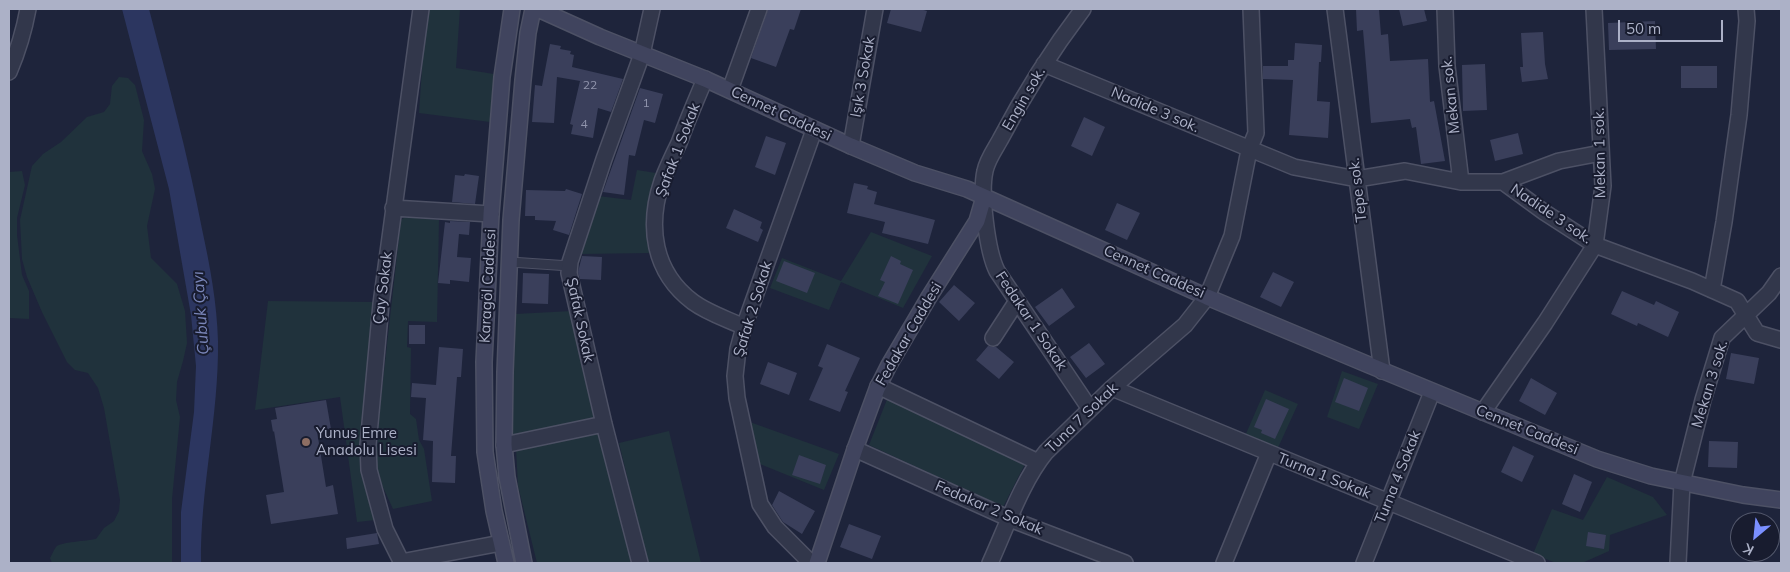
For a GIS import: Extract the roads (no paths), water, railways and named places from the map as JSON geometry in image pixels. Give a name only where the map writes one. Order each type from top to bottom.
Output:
[{"type":"street","points":[[9,72],[17,55],[28,9]]},
{"type":"street","name":"Çay Sokak","points":[[401,563],[385,529],[368,460],[372,392],[392,208],[421,9]]},
{"type":"street","name":"Karagöl Caddesi","points":[[506,563],[490,484],[484,429],[484,362],[491,214],[502,76],[512,9]]},
{"type":"street","points":[[524,563],[509,491],[504,445],[505,372],[510,262],[523,80],[528,33],[533,9]]},
{"type":"street","name":"Cennet Caddesi","points":[[538,9],[705,79],[851,146],[915,172],[967,189],[1207,297],[1432,392],[1621,467],[1682,483],[1781,500]]},
{"type":"street","name":"Şafak Sokak","points":[[640,563],[570,284],[570,266],[604,159],[642,54],[652,9]]},
{"type":"street","points":[[730,90],[759,9]]},
{"type":"street","name":"Işık 3 Sokak","points":[[851,146],[875,9]]},
{"type":"street","name":"Engin sok.","points":[[984,197],[985,170],[1012,116],[1055,46],[1084,9]]},
{"type":"street","name":"Tuna 7 Sokak","points":[[990,563],[1038,462],[1046,452],[1112,388],[1185,325],[1207,297],[1232,236],[1249,150],[1256,133],[1250,9]]},
{"type":"street","name":"Tepe sok.","points":[[1335,9],[1382,371]]},
{"type":"street","name":"Mekan sok.","points":[[1445,9],[1447,66],[1461,182]]},
{"type":"street","name":"Mekan 1 sok.","points":[[1483,412],[1545,323],[1595,245],[1603,186],[1594,9]]},
{"type":"street","points":[[1712,290],[1724,222],[1739,114],[1747,21],[1746,9]]},
{"type":"street","name":"Nadide 3 sok.","points":[[1044,64],[1294,168],[1357,179],[1405,171],[1461,182],[1503,182],[1544,212],[1595,245],[1737,301],[1757,333],[1781,340]]},
{"type":"street","name":"Şafak 1 Sokak","points":[[705,79],[662,181],[654,241],[660,261],[668,276],[681,292],[694,302],[744,327]]},
{"type":"street","name":"Şafak 2 Sokak","points":[[811,563],[775,527],[760,504],[737,398],[735,376],[737,355],[744,327],[814,130]]},
{"type":"street","points":[[1503,182],[1559,161],[1601,153]]},
{"type":"street","name":"Fedakar 1 Sokak","points":[[984,197],[990,255],[997,271],[1090,409]]},
{"type":"street","name":"Fedakar Caddesi","points":[[817,563],[878,386],[928,297],[977,222],[984,197]]},
{"type":"street","points":[[392,208],[491,214]]},
{"type":"street","name":"Mekan 3 sok.","points":[[1678,563],[1682,483],[1702,400],[1722,338],[1769,293],[1781,276]]},
{"type":"street","points":[[993,338],[1017,301]]},
{"type":"street","points":[[878,386],[1038,462]]},
{"type":"street","name":"Turna 1 Sokak","points":[[1112,388],[1536,563]]},
{"type":"street","name":"Turna 4 Sokak","points":[[1364,563],[1432,392]]},
{"type":"street","points":[[504,445],[604,424]]},
{"type":"street","name":"Fedakar 2 Sokak","points":[[855,449],[1010,519],[1107,560],[1125,563]]},
{"type":"street","points":[[1224,563],[1269,453]]},
{"type":"street","points":[[401,563],[501,543]]},
{"type":"lane","points":[[510,262],[570,266]]},
{"type":"water","name":"Çubuk Çayı","points":[[122,9],[149,9],[190,174],[213,285],[218,341],[218,369],[203,508],[201,563],[181,563],[181,512],[194,412],[196,366],[191,315],[169,189]]},
{"type":"place","name":"Yunus Emre Anadolu Lisesi","points":[[306,442]]}]
